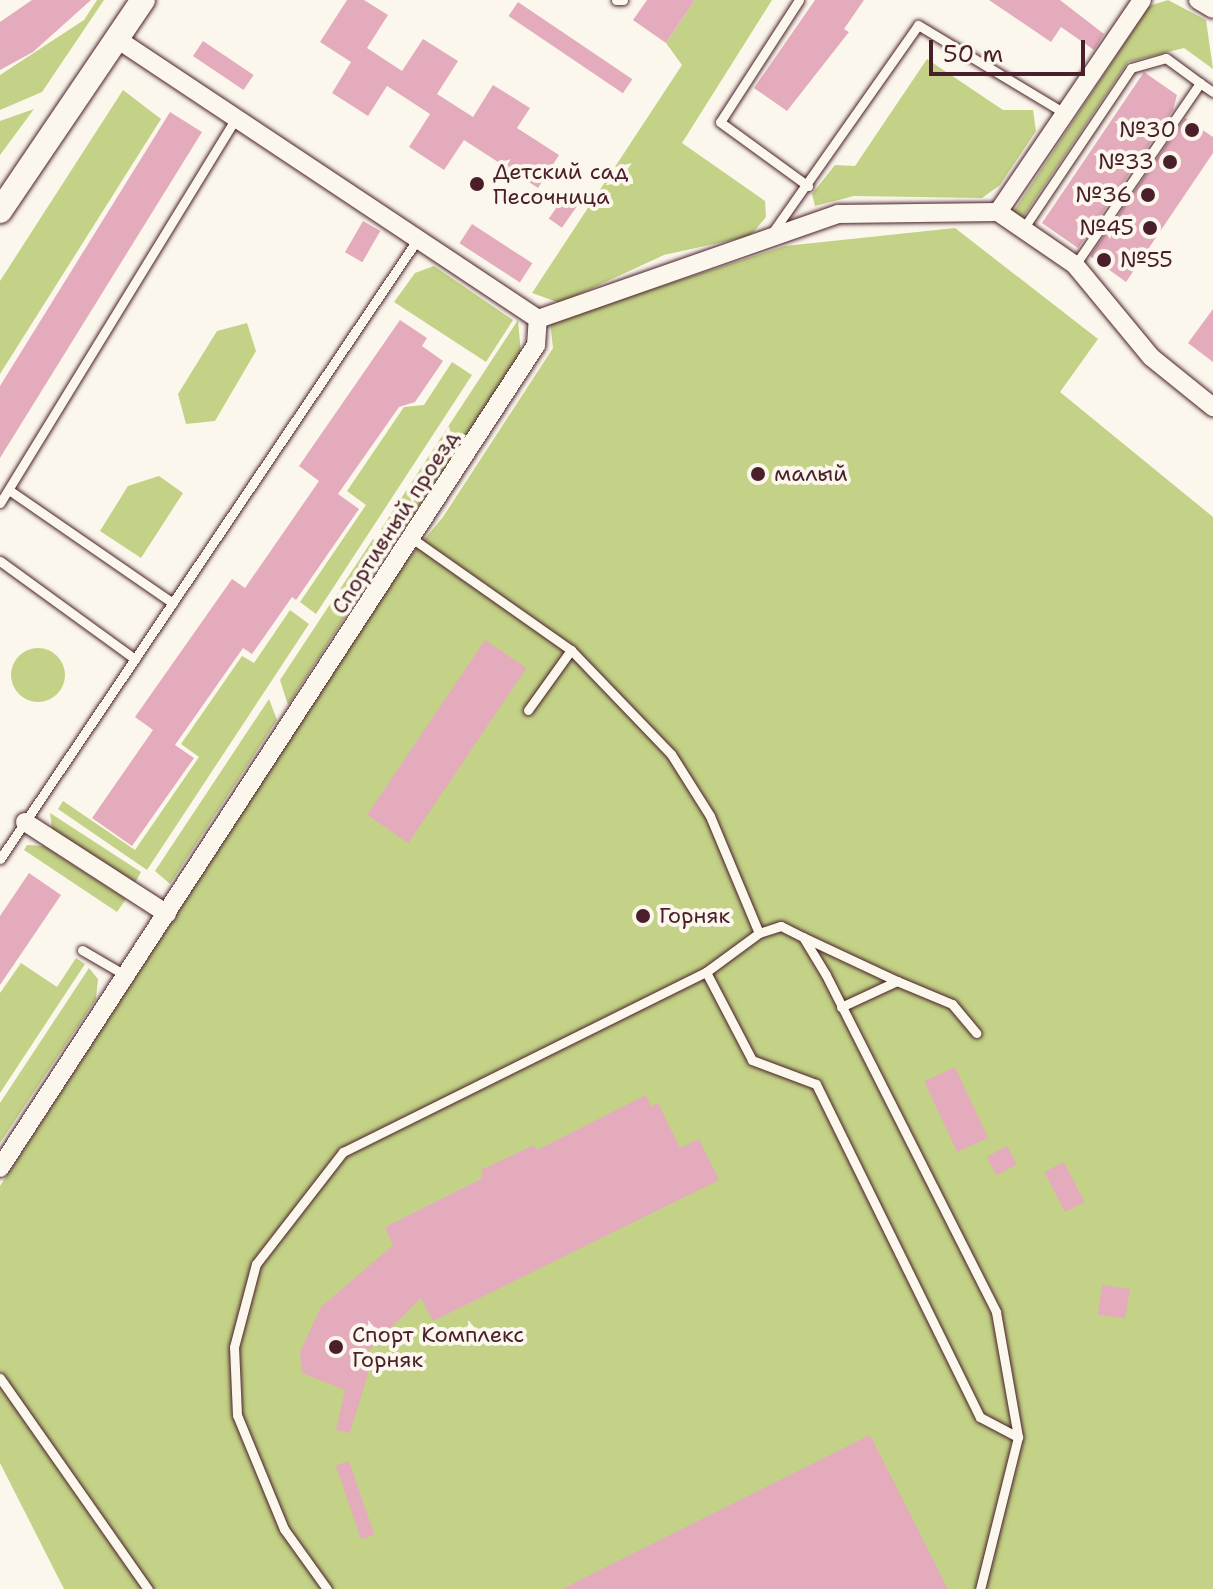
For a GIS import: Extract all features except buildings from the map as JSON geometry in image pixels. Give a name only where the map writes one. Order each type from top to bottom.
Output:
[{"type":"main road","points":[[0,211],[143,0]]},
{"type":"street","points":[[1198,0],[1213,9]]},
{"type":"street","points":[[998,212],[1138,1]]},
{"type":"street","points":[[117,39],[538,319],[838,214],[998,212],[1075,265],[1151,357],[1213,407]]},
{"type":"street","name":"Спортивный проезд","points":[[0,1168],[413,539],[536,345],[538,319]]},
{"type":"street","points":[[25,822],[167,914]]},
{"type":"lane","points":[[616,0],[623,0]]},
{"type":"lane","points":[[799,0],[720,122],[808,186]]},
{"type":"lane","points":[[770,236],[918,25],[1063,112]]},
{"type":"lane","points":[[1022,229],[1131,68],[1166,58],[1213,92]]},
{"type":"lane","points":[[1075,265],[1200,83]]},
{"type":"lane","points":[[0,503],[235,119]]},
{"type":"lane","points":[[0,859],[417,240]]},
{"type":"lane","points":[[9,490],[173,603]]},
{"type":"lane","points":[[413,539],[571,650],[671,754],[710,816],[759,933]]},
{"type":"lane","points":[[0,561],[135,659]]},
{"type":"lane","points":[[528,710],[571,650]]},
{"type":"lane","points":[[327,1589],[284,1529],[237,1415],[234,1347],[256,1264],[343,1152],[706,972],[759,933],[781,926],[952,1004],[976,1033]]},
{"type":"lane","points":[[803,937],[996,1312],[1018,1437],[980,1589]]},
{"type":"lane","points":[[82,950],[125,975]]},
{"type":"lane","points":[[706,972],[752,1060],[816,1084],[980,1417],[1018,1437]]},
{"type":"lane","points":[[841,1007],[897,981]]},
{"type":"lane","points":[[0,1378],[148,1589]]},
{"type":"green space","points":[[97,0],[104,0],[42,92],[0,110],[0,75],[84,20]]},
{"type":"green space","points":[[695,0],[772,0],[682,143],[765,201],[766,217],[750,236],[664,255],[560,303],[532,293],[682,65],[666,43]]},
{"type":"green space","points":[[1168,0],[1206,20],[1213,69],[1184,48],[1128,62],[1023,217],[1012,214],[1149,6]]},
{"type":"green space","points":[[927,59],[1003,110],[1033,110],[1036,131],[1000,185],[982,198],[854,196],[815,206],[812,194],[835,165],[855,166]]},
{"type":"green space","points":[[123,90],[161,119],[0,374],[0,281]]},
{"type":"green space","points":[[34,109],[0,155],[0,121]]},
{"type":"green space","name":"Горняк","points":[[955,228],[1098,339],[1060,392],[1213,517],[1213,1589],[64,1589],[0,1463],[0,1186],[402,566],[443,517],[553,348],[550,322],[785,246]]},
{"type":"green space","points":[[434,266],[513,320],[486,362],[394,302],[415,273]]},
{"type":"green space","points":[[518,320],[521,354],[396,541],[381,529]]},
{"type":"green space","points":[[247,323],[256,351],[215,421],[186,424],[178,394],[217,331]]},
{"type":"green space","points":[[452,362],[472,375],[316,614],[300,602],[366,505],[347,491],[404,407],[424,405]]},
{"type":"green space","points":[[159,476],[183,493],[141,558],[100,531],[128,486]]},
{"type":"green space","points":[[373,539],[389,549],[288,705],[280,680]]},
{"type":"green space","points":[[290,610],[309,624],[147,870],[58,809],[63,801],[135,850],[199,757],[181,744],[242,656],[254,663]]},
{"type":"green space","points":[[38,648],[57,656],[65,675],[57,694],[38,702],[19,694],[11,675],[19,656]]},
{"type":"green space","points":[[269,699],[277,720],[170,884],[155,871]]},
{"type":"green space","points":[[50,813],[141,872],[133,886],[53,835]]},
{"type":"green space","points":[[27,845],[44,846],[126,899],[117,912],[24,850]]},
{"type":"green space","points":[[76,958],[85,964],[0,1093],[0,993],[21,963],[57,987]]},
{"type":"green space","points":[[89,968],[98,979],[96,999],[0,1143],[0,1103]]},
{"type":"place","name":"№30","points":[[1192,130]]},
{"type":"place","name":"№33","points":[[1170,162]]},
{"type":"place","name":"Детский сад Песочница","points":[[477,184]]},
{"type":"place","name":"№36","points":[[1148,195]]},
{"type":"place","name":"№45","points":[[1150,228]]},
{"type":"place","name":"№55","points":[[1104,260]]},
{"type":"place","name":"малый","points":[[758,474]]},
{"type":"place","name":"Горняк","points":[[643,916]]},
{"type":"place","name":"Спорт Комплекс Горняк","points":[[336,1347]]}]
